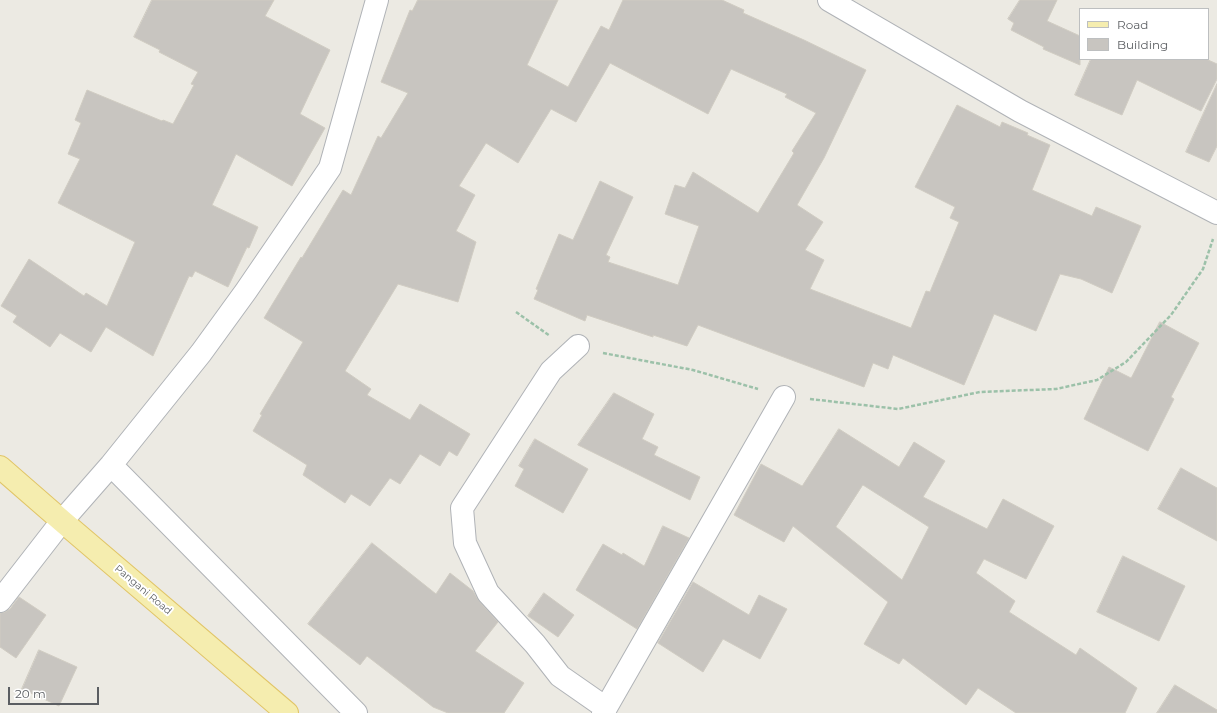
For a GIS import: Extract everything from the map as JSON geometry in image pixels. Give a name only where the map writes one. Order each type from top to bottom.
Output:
[{"type":"main road","name":"Pangani Road","points":[[0,466],[62,521],[287,713]]},
{"type":"street","points":[[0,601],[62,521],[111,464],[206,347],[330,168],[377,0]]},
{"type":"street","points":[[829,0],[1216,223]]},
{"type":"street","points":[[578,346],[551,371],[462,508],[465,543],[488,593],[535,644],[560,676],[604,710],[784,397]]},
{"type":"street","points":[[111,464],[356,713]]},
{"type":"path","points":[[516,312],[556,340],[610,355],[693,370],[784,397],[898,409],[980,392],[1056,389],[1097,380],[1126,362],[1171,315],[1203,269],[1216,223]]},
{"type":"building","points":[[152,0],[274,0],[265,16],[330,50],[300,114],[325,128],[292,186],[236,154],[212,205],[258,227],[249,248],[247,247],[228,287],[195,271],[192,277],[189,276],[153,356],[106,327],[91,352],[60,333],[50,347],[13,322],[17,316],[1,306],[29,259],[84,296],[86,293],[107,306],[135,242],[58,203],[80,159],[68,154],[81,123],[75,120],[87,90],[162,121],[163,120],[173,124],[194,85],[191,84],[198,72],[134,37]]},
{"type":"building","points":[[418,0],[558,0],[527,65],[568,87],[601,26],[609,30],[623,0],[722,0],[744,10],[743,13],[866,70],[824,158],[797,205],[823,222],[805,250],[824,260],[810,289],[911,328],[926,291],[930,292],[959,222],[950,218],[955,207],[915,187],[957,105],[1000,127],[1002,122],[1028,133],[1027,135],[1050,145],[1032,190],[1092,216],[1096,207],[1141,226],[1112,293],[1081,279],[1060,274],[1036,331],[994,314],[964,385],[893,355],[888,369],[873,363],[864,387],[698,325],[687,346],[653,335],[653,337],[587,315],[585,321],[534,299],[538,290],[536,289],[559,234],[573,240],[600,181],[633,197],[606,255],[610,257],[608,262],[678,285],[699,226],[665,214],[675,185],[685,188],[693,172],[758,213],[794,153],[792,151],[816,113],[785,97],[787,94],[731,69],[708,114],[610,63],[576,122],[551,109],[518,163],[486,143],[459,186],[475,195],[456,231],[476,242],[458,302],[398,284],[345,371],[371,389],[367,395],[410,420],[420,404],[470,434],[457,456],[449,451],[440,466],[420,454],[400,484],[390,478],[370,506],[351,494],[345,503],[303,475],[307,465],[253,431],[262,415],[260,414],[303,342],[264,318],[343,190],[351,195],[378,136],[381,138],[408,93],[381,82],[410,10],[412,11]]},
{"type":"building","points":[[1020,0],[1057,0],[1047,21],[1079,36],[1080,65],[1043,49],[1044,47],[1011,30],[1014,23],[1008,19]]},
{"type":"building","points":[[1091,60],[1208,60],[1217,64],[1217,79],[1201,111],[1137,80],[1122,115],[1075,95]]},
{"type":"building","points":[[1217,84],[1217,146],[1209,162],[1186,152]]},
{"type":"building","points":[[1160,322],[1199,343],[1171,397],[1174,399],[1148,451],[1084,419],[1109,367],[1131,378]]},
{"type":"building","points":[[614,393],[654,414],[642,439],[658,447],[654,455],[700,477],[690,500],[578,445]]},
{"type":"building","points":[[839,429],[899,467],[914,442],[945,461],[923,497],[987,529],[1003,499],[1054,526],[1026,579],[984,559],[976,573],[1015,601],[1009,612],[1076,655],[1080,648],[1137,688],[1125,713],[1016,713],[978,688],[966,705],[903,658],[899,664],[864,644],[888,602],[793,526],[784,542],[734,515],[761,464],[802,486]],"holes":[[[863,485],[929,527],[902,580],[836,527]]]},
{"type":"building","points":[[535,439],[588,469],[563,513],[515,486],[524,469],[519,466]]},
{"type":"building","points":[[1181,468],[1217,488],[1217,541],[1158,509]]},
{"type":"building","points":[[663,526],[689,538],[637,629],[576,590],[603,544],[622,555],[623,553],[644,566]]},
{"type":"building","points":[[372,543],[436,594],[450,573],[473,591],[479,601],[498,622],[475,651],[524,683],[504,713],[448,713],[433,707],[367,656],[360,665],[308,624]]},
{"type":"building","points":[[1123,556],[1185,586],[1159,641],[1097,612]]},
{"type":"building","points":[[693,582],[749,615],[759,595],[787,609],[760,659],[723,639],[703,672],[658,643]]},
{"type":"building","points":[[544,593],[574,615],[558,637],[528,616]]},
{"type":"building","points":[[19,597],[46,615],[16,658],[0,647],[0,613],[10,609]]},
{"type":"building","points":[[39,650],[77,667],[59,706],[22,689]]},
{"type":"building","points":[[1175,685],[1217,710],[1217,713],[1157,713]]}]
